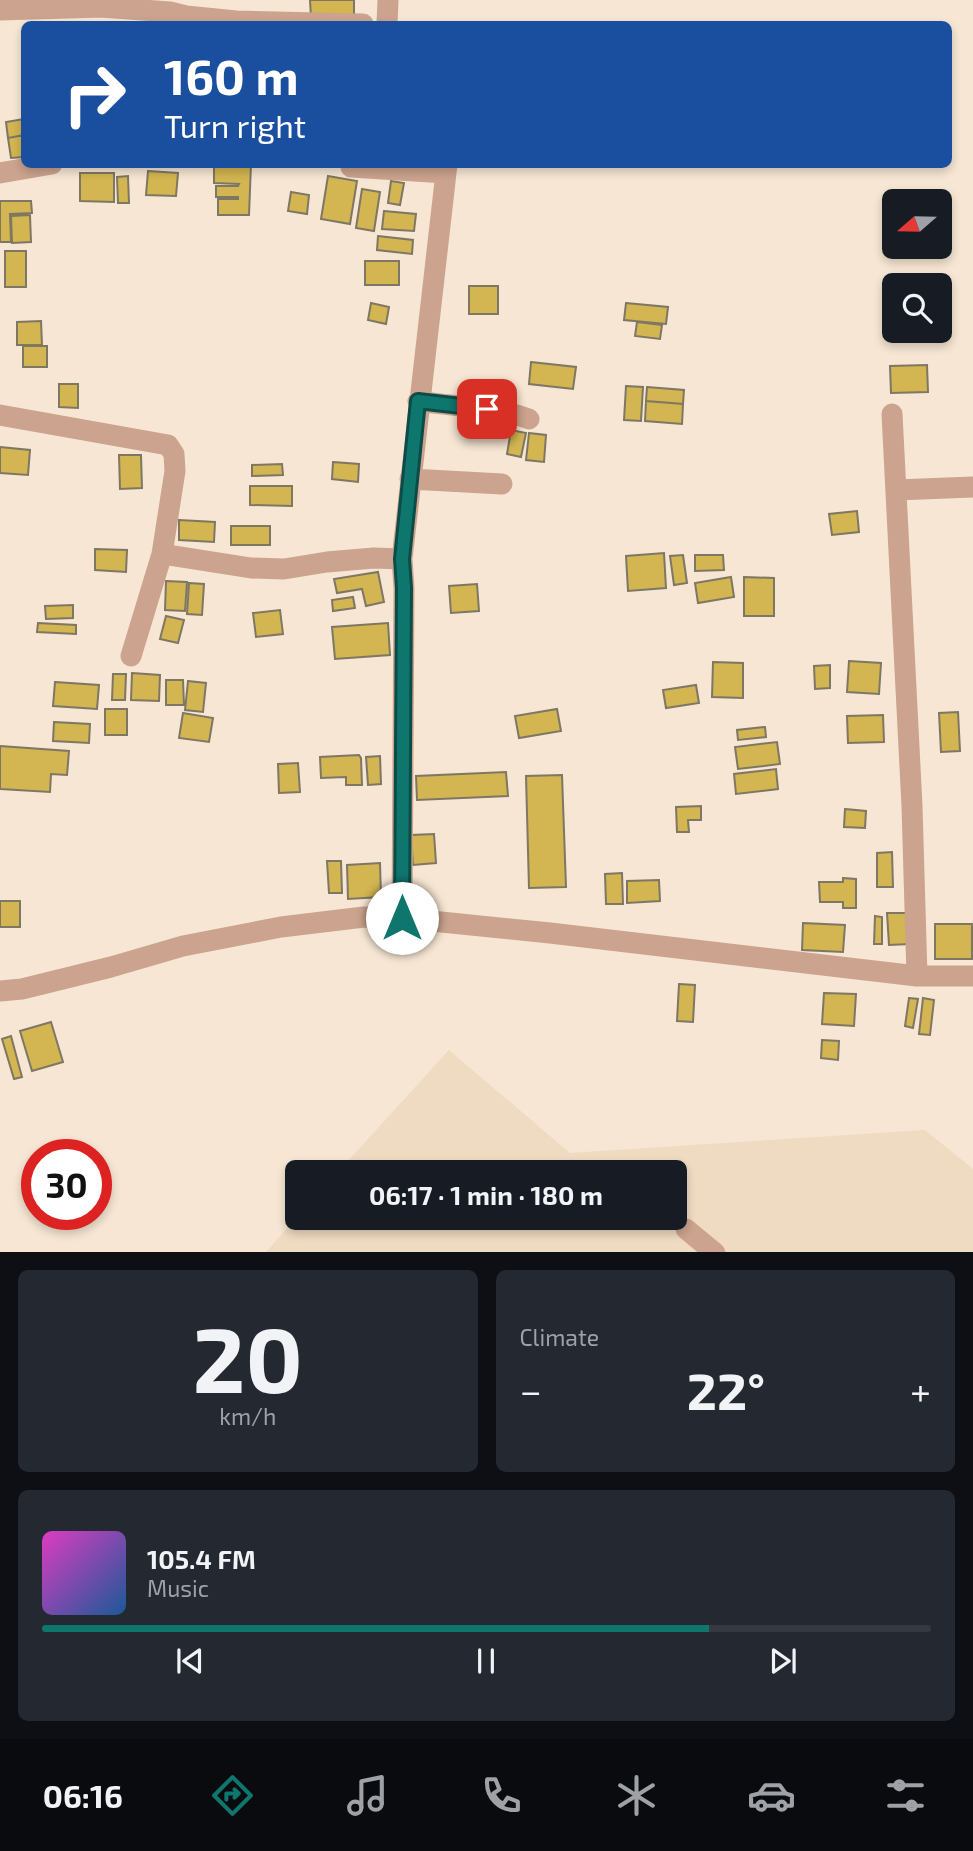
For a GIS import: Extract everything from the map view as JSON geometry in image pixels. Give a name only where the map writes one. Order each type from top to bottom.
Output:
[{"type":"street","points":[[387,21],[388,0]]},
{"type":"street","points":[[11,6],[101,7],[170,12],[236,21]]},
{"type":"street","points":[[0,173],[29,168]]},
{"type":"street","points":[[399,168],[447,169],[418,401],[402,559],[402,918]]},
{"type":"street","points":[[418,401],[456,407],[506,410],[529,419]]},
{"type":"street","points":[[892,414],[912,792],[917,976]]},
{"type":"street","points":[[0,415],[168,445],[174,454],[175,471],[162,554],[131,656]]},
{"type":"street","points":[[410,479],[502,484]]},
{"type":"street","points":[[896,490],[973,487]]},
{"type":"street","points":[[162,554],[251,568],[284,569],[374,558],[402,559]]},
{"type":"street","points":[[0,991],[22,989],[183,946],[281,927],[364,917],[402,918],[917,976],[973,976]]},
{"type":"street","points":[[687,1230],[715,1252]]},
{"type":"shaded area","points":[[449,1050],[570,1153],[925,1130],[973,1169],[973,1252],[266,1252],[285,1230],[687,1230],[687,1160],[349,1160]]},
{"type":"building","points":[[310,0],[354,0],[354,17],[311,18]]},
{"type":"building","points":[[21,120],[21,136],[8,138],[6,122]]},
{"type":"building","points":[[21,136],[21,157],[11,158],[8,138]]},
{"type":"building","points":[[214,168],[251,168],[249,215],[218,215],[218,199],[238,197],[216,197],[216,186],[239,184],[214,183]]},
{"type":"building","points":[[148,171],[178,173],[176,196],[146,195]]},
{"type":"building","points":[[80,173],[114,173],[114,202],[80,201]]},
{"type":"building","points":[[128,176],[129,203],[118,203],[117,177]]},
{"type":"building","points":[[328,176],[357,181],[350,224],[321,219]]},
{"type":"building","points":[[391,181],[404,183],[400,205],[388,203]]},
{"type":"building","points":[[362,189],[380,192],[374,231],[356,228]]},
{"type":"building","points":[[291,192],[309,195],[307,214],[288,211]]},
{"type":"building","points":[[0,201],[31,201],[32,213],[10,214],[11,242],[0,242]]},
{"type":"building","points":[[384,211],[416,214],[414,231],[382,229]]},
{"type":"building","points":[[30,215],[31,242],[12,243],[11,216]]},
{"type":"building","points":[[378,236],[413,240],[412,254],[377,250]]},
{"type":"building","points":[[5,251],[26,251],[26,287],[5,287]]},
{"type":"building","points":[[365,261],[399,261],[399,285],[365,285]]},
{"type":"building","points":[[469,286],[498,286],[498,314],[469,314]]},
{"type":"building","points":[[371,303],[389,307],[386,324],[368,320]]},
{"type":"building","points":[[626,303],[668,307],[666,324],[624,320]]},
{"type":"building","points":[[41,321],[42,345],[17,345],[17,322]]},
{"type":"building","points":[[637,322],[662,325],[660,339],[635,336]]},
{"type":"building","points":[[23,346],[47,346],[47,367],[23,367]]},
{"type":"building","points":[[531,362],[576,367],[573,389],[529,384]]},
{"type":"building","points":[[927,365],[928,392],[891,393],[890,366]]},
{"type":"building","points":[[59,384],[78,384],[78,408],[59,407]]},
{"type":"building","points":[[626,386],[643,387],[641,421],[624,420]]},
{"type":"building","points":[[647,387],[684,390],[683,404],[646,401]]},
{"type":"building","points":[[646,401],[683,404],[682,424],[645,421]]},
{"type":"building","points":[[511,430],[526,433],[521,457],[507,454]]},
{"type":"building","points":[[529,433],[546,435],[544,462],[526,460]]},
{"type":"building","points":[[0,447],[30,450],[28,475],[0,473]]},
{"type":"building","points":[[119,455],[141,455],[142,488],[120,489]]},
{"type":"building","points":[[333,462],[359,464],[358,482],[332,479]]},
{"type":"building","points":[[282,464],[283,475],[252,476],[252,465]]},
{"type":"building","points":[[250,486],[292,486],[292,506],[250,505]]},
{"type":"building","points":[[857,511],[859,532],[832,535],[829,514]]},
{"type":"building","points":[[179,520],[215,522],[214,542],[179,540]]},
{"type":"building","points":[[231,526],[270,526],[270,545],[231,545]]},
{"type":"building","points":[[95,549],[127,550],[126,572],[95,570]]},
{"type":"building","points":[[664,553],[666,588],[628,591],[626,556]]},
{"type":"building","points":[[683,555],[687,583],[674,585],[670,556]]},
{"type":"building","points":[[695,555],[723,555],[724,570],[695,571]]},
{"type":"building","points":[[378,572],[384,602],[366,606],[362,589],[337,593],[334,579]]},
{"type":"building","points":[[731,577],[734,597],[698,603],[695,583]]},
{"type":"building","points":[[744,577],[774,578],[774,616],[744,616]]},
{"type":"building","points":[[166,581],[187,582],[185,611],[165,610]]},
{"type":"building","points":[[189,583],[204,584],[202,615],[187,614]]},
{"type":"building","points":[[477,584],[479,611],[451,613],[449,586]]},
{"type":"building","points":[[353,597],[355,608],[333,611],[332,600]]},
{"type":"building","points":[[73,605],[73,618],[46,619],[45,606]]},
{"type":"building","points":[[280,610],[283,634],[256,637],[253,613]]},
{"type":"building","points":[[166,616],[184,620],[178,643],[160,639]]},
{"type":"building","points":[[38,623],[76,625],[76,634],[37,632]]},
{"type":"building","points":[[388,623],[390,655],[335,659],[332,627]]},
{"type":"building","points":[[849,661],[881,663],[879,694],[847,692]]},
{"type":"building","points":[[713,662],[743,663],[743,698],[712,697]]},
{"type":"building","points":[[830,665],[830,688],[815,689],[814,666]]},
{"type":"building","points":[[132,673],[160,675],[159,701],[131,700]]},
{"type":"building","points":[[113,674],[126,674],[125,700],[112,700]]},
{"type":"building","points":[[166,680],[183,680],[184,705],[166,705]]},
{"type":"building","points":[[188,681],[206,683],[203,712],[185,710]]},
{"type":"building","points":[[55,682],[99,685],[97,709],[53,706]]},
{"type":"building","points":[[696,685],[699,703],[666,708],[663,690]]},
{"type":"building","points":[[105,709],[127,709],[127,735],[105,735]]},
{"type":"building","points":[[557,709],[561,731],[519,738],[515,716]]},
{"type":"building","points":[[958,712],[960,751],[941,752],[939,713]]},
{"type":"building","points":[[183,713],[213,718],[209,742],[179,738]]},
{"type":"building","points":[[883,715],[884,742],[848,743],[847,716]]},
{"type":"building","points":[[54,722],[90,724],[89,743],[53,741]]},
{"type":"building","points":[[765,727],[766,737],[738,740],[737,730]]},
{"type":"building","points":[[777,742],[780,764],[738,769],[735,747]]},
{"type":"building","points":[[0,746],[69,751],[67,775],[51,774],[50,792],[0,789]]},
{"type":"building","points":[[359,755],[362,785],[346,785],[346,777],[321,778],[320,757]]},
{"type":"building","points":[[380,756],[381,784],[368,785],[366,757]]},
{"type":"building","points":[[298,763],[300,792],[279,793],[278,764]]},
{"type":"building","points":[[776,769],[778,789],[736,794],[734,774]]},
{"type":"building","points":[[506,772],[508,796],[417,800],[416,776]]},
{"type":"building","points":[[562,775],[566,887],[529,888],[526,776]]},
{"type":"building","points":[[701,806],[701,820],[688,820],[689,832],[677,832],[676,807]]},
{"type":"building","points":[[845,809],[866,811],[865,828],[844,827]]},
{"type":"building","points":[[434,834],[436,863],[413,865],[411,835]]},
{"type":"building","points":[[892,852],[893,887],[877,887],[877,853]]},
{"type":"building","points":[[327,861],[341,861],[342,893],[329,893]]},
{"type":"building","points":[[380,863],[381,897],[348,899],[347,865]]},
{"type":"building","points":[[622,873],[623,904],[606,904],[605,874]]},
{"type":"building","points":[[843,878],[856,879],[856,908],[843,908],[843,902],[820,902],[819,882],[843,882]]},
{"type":"building","points":[[659,880],[660,901],[627,903],[627,881]]},
{"type":"building","points":[[0,901],[20,901],[20,927],[0,927]]},
{"type":"building","points":[[887,913],[909,913],[910,944],[889,945]]},
{"type":"building","points":[[875,916],[882,917],[882,944],[874,944]]},
{"type":"building","points":[[803,923],[845,925],[843,952],[802,950]]},
{"type":"building","points":[[935,924],[972,924],[972,959],[935,959]]},
{"type":"building","points":[[679,984],[695,985],[693,1022],[677,1021]]},
{"type":"building","points":[[824,993],[856,994],[854,1026],[822,1024]]},
{"type":"building","points":[[909,998],[918,999],[913,1028],[905,1026]]},
{"type":"building","points":[[923,998],[934,1000],[930,1035],[919,1034]]},
{"type":"building","points":[[51,1022],[63,1062],[32,1071],[20,1031]]},
{"type":"building","points":[[11,1036],[22,1077],[14,1079],[2,1039]]},
{"type":"building","points":[[822,1040],[839,1041],[838,1060],[821,1058]]},
{"type":"route","points":[[402,918],[402,559],[418,401],[487,409]]}]
